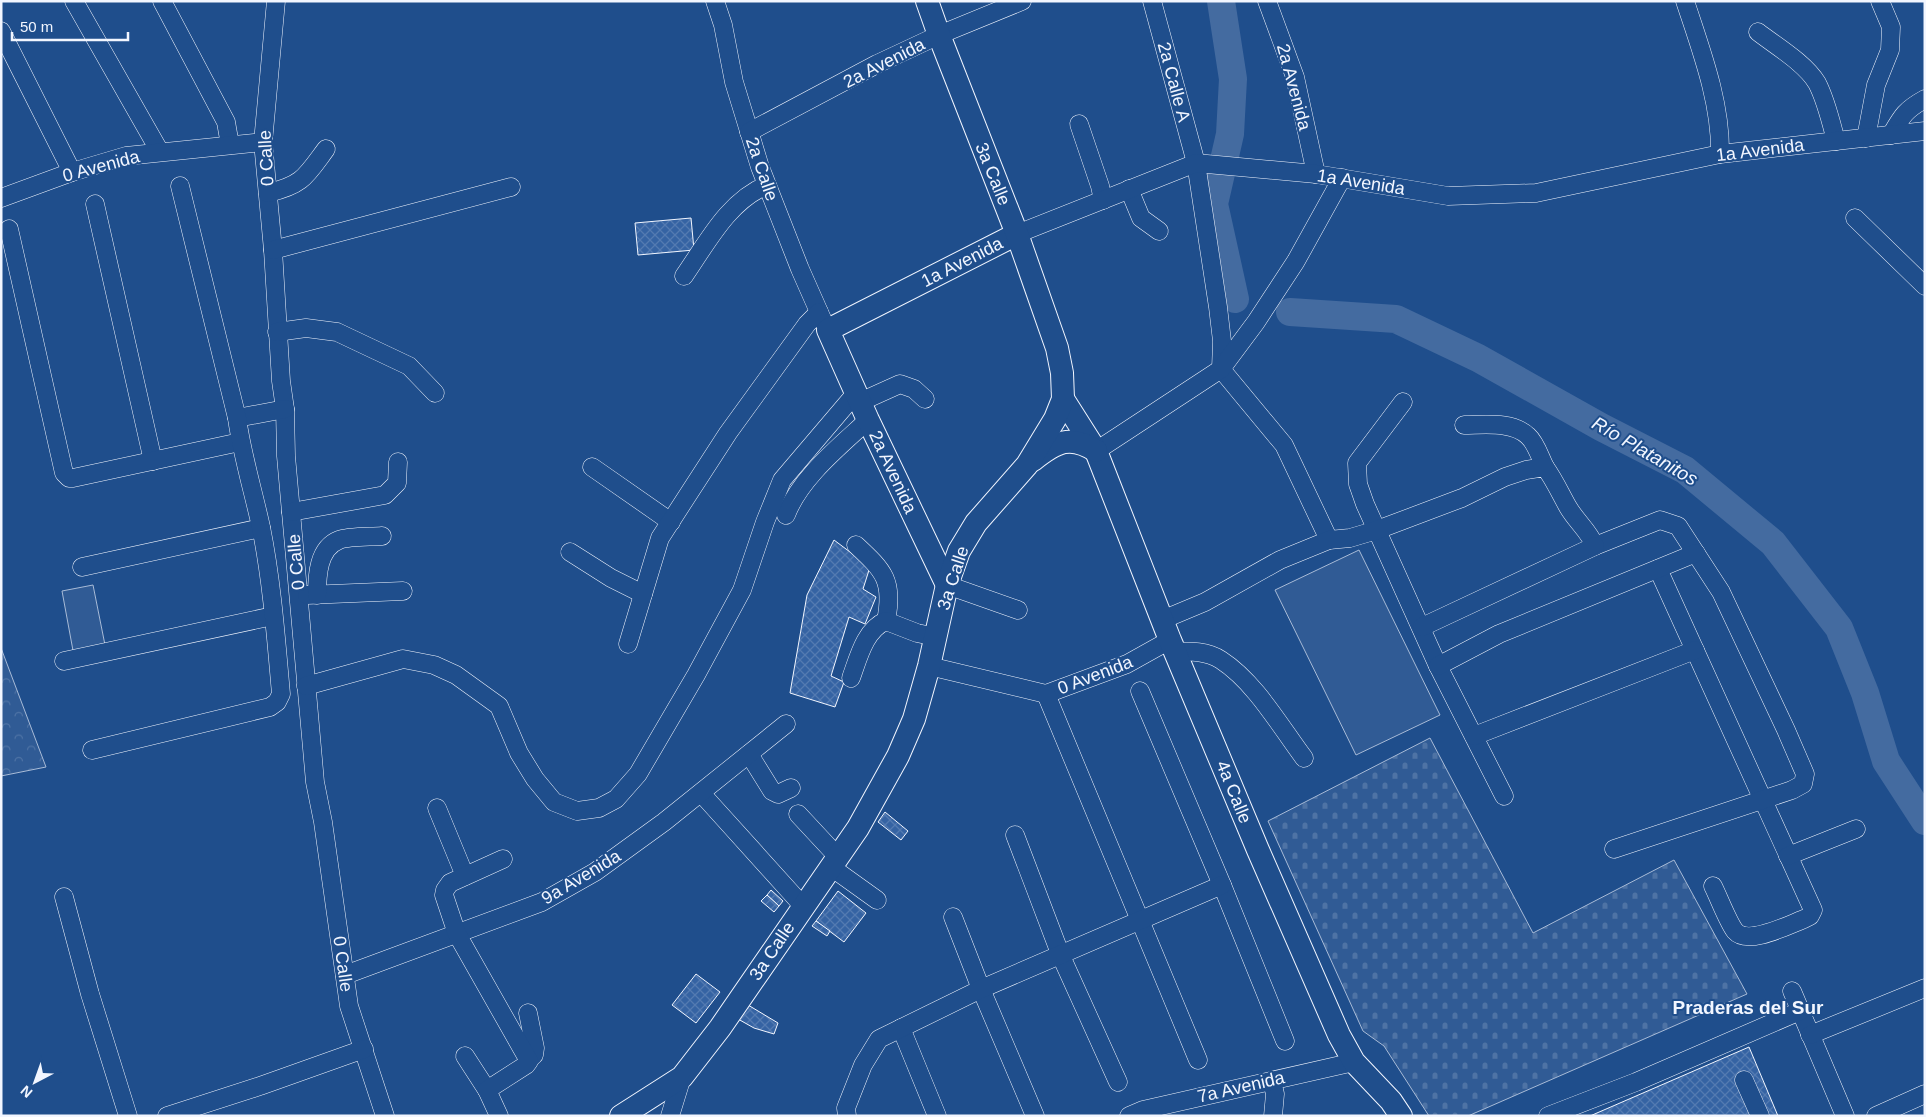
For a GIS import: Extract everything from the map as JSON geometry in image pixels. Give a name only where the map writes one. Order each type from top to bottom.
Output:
[{"type":"main road","name":"3a Calle","points":[[621,1116],[682,1077],[720,1028],[858,828],[898,756],[914,719],[929,666],[947,585],[966,537],[986,510],[1027,465],[1055,419],[1063,399],[1062,373],[1057,348],[1017,234],[927,1]]},
{"type":"main road","name":"1a Avenida","points":[[823,321],[1017,234]]},
{"type":"main road","name":"2a Avenida","points":[[823,321],[947,585]]},
{"type":"main road","name":"4a Calle","points":[[1063,399],[1096,451],[1169,638],[1258,850],[1339,1035],[1354,1062],[1390,1101],[1401,1116]]},
{"type":"main road","points":[[1027,465],[1056,444],[1076,441],[1084,443],[1096,451]]},
{"type":"street","points":[[74,1],[160,152]]},
{"type":"street","points":[[162,1],[226,122],[230,145]]},
{"type":"street","name":"0 Calle","points":[[276,1],[263,142],[273,250],[281,381],[285,409],[286,456],[315,782],[323,822],[349,1006],[385,1116]]},
{"type":"street","name":"2a Calle","points":[[716,1],[723,25],[734,82],[760,167],[823,321]]},
{"type":"street","name":"2a Avenida","points":[[749,132],[877,64],[939,35],[1022,1]]},
{"type":"street","name":"2a Calle A","points":[[1152,1],[1199,163],[1222,341],[1221,369]]},
{"type":"street","name":"2a Avenida","points":[[1267,1],[1296,77],[1316,174]]},
{"type":"street","points":[[1866,138],[1876,85],[1890,50],[1891,27],[1880,1]]},
{"type":"street","points":[[1688,4],[1716,103],[1721,131],[1720,154]]},
{"type":"street","points":[[1,31],[72,172]]},
{"type":"street","points":[[1758,32],[1797,61],[1816,82],[1836,141]]},
{"type":"street","points":[[1891,135],[1902,116],[1910,107],[1925,99]]},
{"type":"street","points":[[1079,124],[1103,200]]},
{"type":"street","name":"1a Avenida","points":[[1017,234],[1199,163],[1316,174],[1448,196],[1536,193],[1720,154],[1925,131]]},
{"type":"street","name":"0 Avenida","points":[[1,198],[72,172],[126,156],[263,142]]},
{"type":"street","points":[[268,193],[286,189],[304,178],[326,149]]},
{"type":"street","points":[[1096,451],[1221,369],[1256,322],[1296,261],[1342,178]]},
{"type":"street","points":[[684,276],[728,212],[756,189],[767,185]]},
{"type":"street","points":[[92,750],[270,707],[277,702],[281,694],[274,616],[261,528],[240,442],[237,418],[180,186]]},
{"type":"street","points":[[273,250],[511,187]]},
{"type":"street","points":[[1129,189],[1141,218],[1159,231]]},
{"type":"street","points":[[95,204],[153,461]]},
{"type":"street","points":[[1855,218],[1925,286]]},
{"type":"street","points":[[9,229],[64,473],[69,478],[240,442]]},
{"type":"street","points":[[628,644],[660,538],[728,433],[808,324],[823,321]]},
{"type":"street","points":[[277,332],[306,328],[337,332],[409,366],[435,393]]},
{"type":"street","points":[[1221,369],[1284,445],[1330,540]]},
{"type":"street","points":[[306,686],[403,659],[434,665],[456,675],[499,706],[520,753],[535,779],[554,802],[576,811],[599,808],[616,799],[638,774],[696,675],[742,590],[765,522],[782,480],[861,405],[900,384],[914,389],[926,399]]},
{"type":"street","points":[[1403,402],[1357,463],[1358,484],[1438,666],[1504,796]]},
{"type":"street","points":[[786,516],[792,500],[817,470],[861,405]]},
{"type":"street","points":[[237,418],[285,409]]},
{"type":"street","points":[[1464,425],[1495,425],[1516,428],[1529,436],[1568,507],[1592,538],[1595,546]]},
{"type":"street","points":[[291,512],[385,494],[397,483],[398,462]]},
{"type":"street","points":[[592,467],[671,522]]},
{"type":"street","name":"0 Avenida","points":[[929,666],[1046,694],[1127,664],[1169,638],[1205,602],[1280,560],[1330,540],[1350,538],[1377,530],[1462,498],[1505,477],[1526,470],[1545,467]]},
{"type":"street","points":[[1422,627],[1595,546],[1660,520],[1678,526],[1721,592],[1786,730],[1804,774],[1803,784],[1792,790],[1614,849]]},
{"type":"street","points":[[82,567],[261,528]]},
{"type":"street","points":[[317,595],[317,576],[325,550],[340,540],[382,536]]},
{"type":"street","points":[[851,678],[864,644],[875,628],[886,621],[890,598],[887,583],[878,565],[856,545]]},
{"type":"street","points":[[570,552],[612,578],[643,594]]},
{"type":"street","points":[[1438,666],[1499,634],[1696,552]]},
{"type":"street","points":[[1658,569],[1762,800],[1814,910],[1810,916],[1804,919],[1755,937],[1745,937],[1736,932],[1713,886]]},
{"type":"street","points":[[947,585],[1018,610]]},
{"type":"street","points":[[299,596],[403,591]]},
{"type":"street","points":[[64,661],[274,616]]},
{"type":"street","points":[[886,621],[917,633],[936,637]]},
{"type":"street","points":[[1169,638],[1193,651],[1220,659],[1249,685],[1304,758]]},
{"type":"street","points":[[1474,736],[1694,650]]},
{"type":"street","points":[[1140,692],[1222,885],[1285,1041]]},
{"type":"street","points":[[1046,694],[1138,920],[1198,1060]]},
{"type":"street","name":"9a Avenida","points":[[345,975],[399,953],[457,934],[542,902],[588,876],[664,822],[786,724]]},
{"type":"street","points":[[749,754],[772,791],[778,794],[791,788]]},
{"type":"street","points":[[701,793],[803,906]]},
{"type":"street","points":[[437,808],[465,876]]},
{"type":"street","points":[[798,814],[834,862],[877,900]]},
{"type":"street","points":[[1788,856],[1856,829]]},
{"type":"street","points":[[1015,835],[1061,956],[1118,1082]]},
{"type":"street","points":[[504,859],[450,883],[444,895],[457,934],[528,1060]]},
{"type":"street","points":[[848,1116],[846,1108],[863,1065],[879,1039],[981,990],[1222,885]]},
{"type":"street","points":[[64,897],[90,994],[128,1116]]},
{"type":"street","points":[[954,917],[981,990],[1035,1116]]},
{"type":"street","points":[[1810,1035],[1925,988]]},
{"type":"street","points":[[1792,991],[1845,1116]]},
{"type":"street","points":[[1548,1116],[1636,1082],[1800,1011]]},
{"type":"street","points":[[486,1090],[526,1065],[528,1060],[534,1055],[535,1048],[528,1012]]},
{"type":"street","points":[[901,1028],[936,1116]]},
{"type":"street","points":[[167,1116],[194,1112],[364,1049]]},
{"type":"street","points":[[465,1056],[486,1090],[499,1116]]},
{"type":"street","name":"7a Avenida","points":[[1129,1116],[1143,1110],[1354,1062]]},
{"type":"street","points":[[670,1116],[682,1077]]},
{"type":"street","points":[[1272,1080],[1275,1094],[1273,1116]]},
{"type":"street","points":[[1744,1080],[1760,1116]]},
{"type":"street","points":[[1876,1116],[1925,1094]]},
{"type":"shaded area","points":[[1359,550],[1440,715],[1356,755],[1275,590]]},
{"type":"shaded area","points":[[93,585],[106,650],[74,656],[62,591]]},
{"type":"green space","points":[[1,648],[46,767],[1,776]]},
{"type":"green space","points":[[1430,738],[1533,933],[1674,860],[1747,994],[1468,1116],[1429,1116],[1384,1046],[1363,1031],[1268,821]]},
{"type":"building","points":[[691,218],[694,250],[638,255],[635,223]]},
{"type":"building","points":[[834,540],[870,567],[863,589],[876,597],[865,624],[849,617],[831,676],[844,682],[835,707],[790,693],[807,595]]},
{"type":"building","points":[[885,812],[908,831],[901,840],[878,822]]},
{"type":"building","points":[[771,890],[783,901],[779,906],[767,895]]},
{"type":"building","points":[[838,891],[866,913],[844,942],[816,921]]},
{"type":"building","points":[[767,895],[779,906],[774,912],[761,901]]},
{"type":"building","points":[[816,921],[830,931],[827,936],[812,926]]},
{"type":"building","points":[[696,974],[720,992],[696,1023],[672,1005]]},
{"type":"building","points":[[748,1005],[778,1023],[774,1034],[754,1028],[738,1019]]},
{"type":"building","points":[[1749,1047],[1778,1116],[1590,1116]]},
{"type":"waterway","name":"Río Platanitos","points":[[1221,1],[1233,79],[1230,134],[1214,204],[1235,299]]},
{"type":"waterway","name":"Río Platanitos","points":[[1290,312],[1396,319],[1478,358],[1601,427],[1685,470],[1773,543],[1839,628],[1865,693],[1886,761],[1925,821]]},
{"type":"district","name":"Praderas del Sur","points":[[1748,1007]]}]
